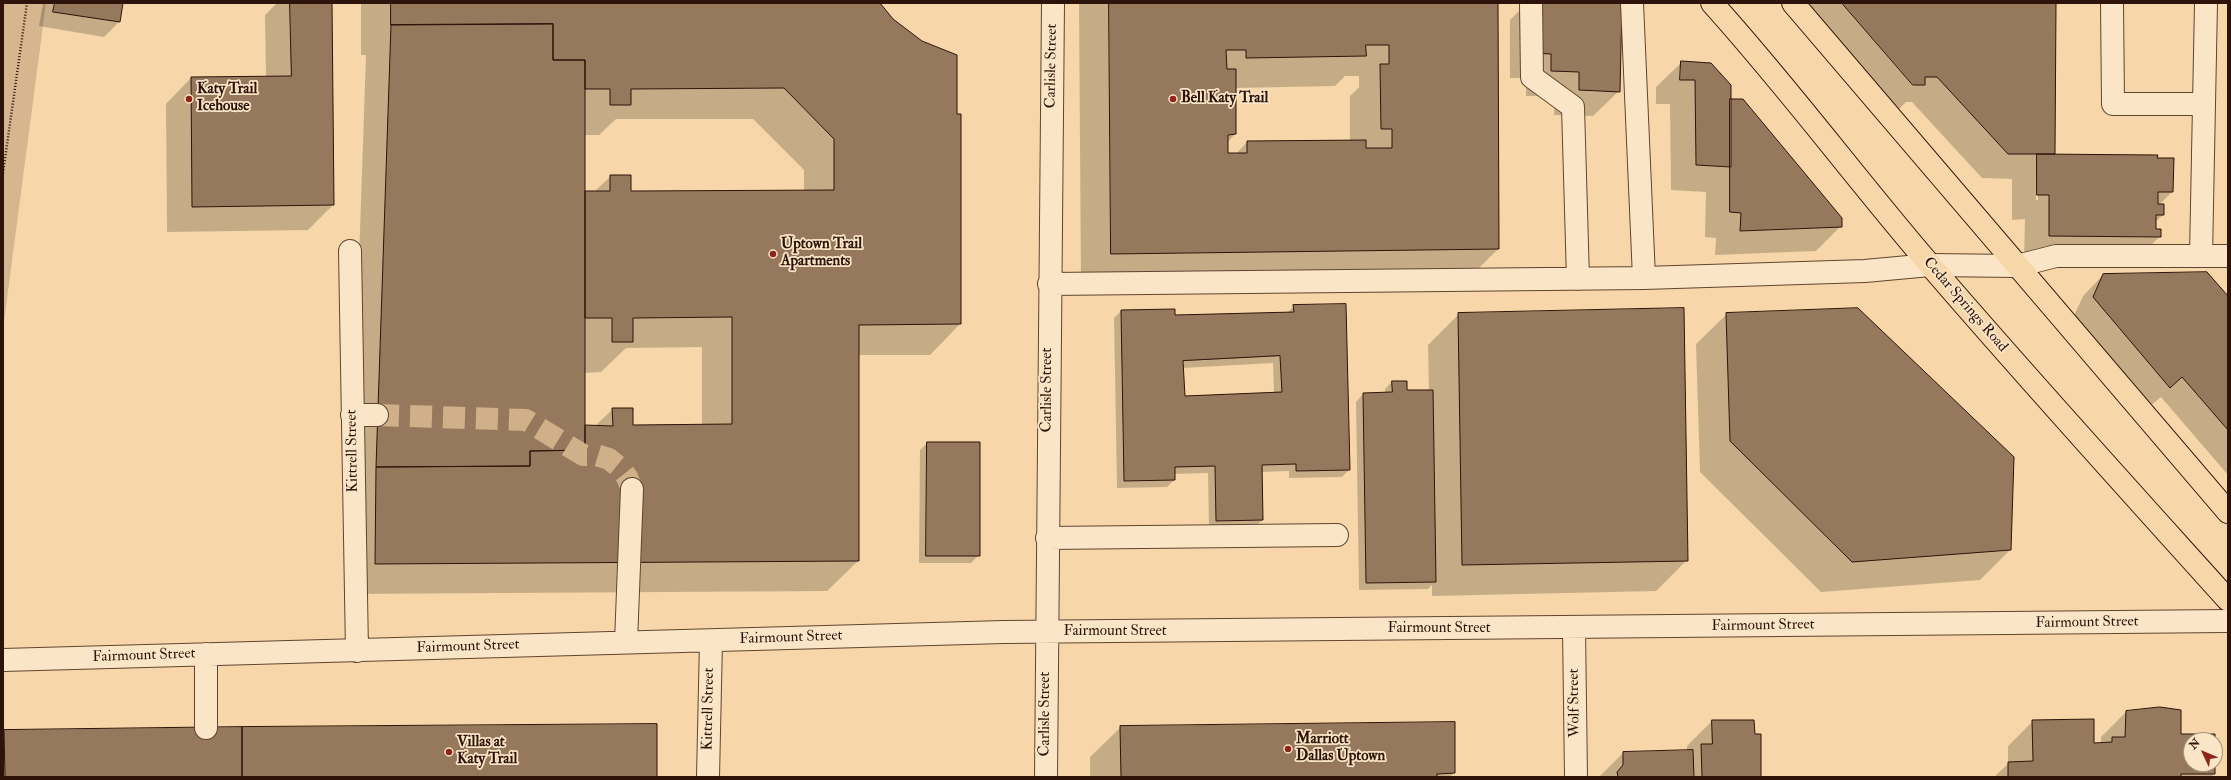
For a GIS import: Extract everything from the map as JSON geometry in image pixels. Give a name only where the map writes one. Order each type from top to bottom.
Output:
[{"type":"main road","name":"Cedar Springs Road","points":[[1712,3],[1744,38],[1842,161],[1930,265],[2228,600]]},
{"type":"main road","points":[[1794,3],[2228,512]]},
{"type":"street","name":"Carlisle Street","points":[[1046,777],[1049,284],[1053,3]]},
{"type":"street","points":[[1531,3],[1532,77],[1573,107],[1578,279]]},
{"type":"street","points":[[1632,3],[1644,278]]},
{"type":"street","points":[[2112,3],[2112,104],[2204,104]]},
{"type":"street","points":[[2201,256],[2206,3]]},
{"type":"street","name":"Kittrell Street","points":[[350,251],[357,651]]},
{"type":"street","points":[[1049,284],[1644,278],[1865,271],[1930,265],[2017,266],[2056,256],[2228,256]]},
{"type":"street","points":[[352,415],[378,415]]},
{"type":"street","points":[[626,642],[632,489]]},
{"type":"street","points":[[1047,538],[1337,535]]},
{"type":"street","name":"Fairmount Street","points":[[3,660],[357,651],[626,642],[1047,632],[2228,621]]},
{"type":"street","name":"Wolf Street","points":[[1574,628],[1576,777]]},
{"type":"street","name":"Kittrell Street","points":[[708,777],[710,640]]},
{"type":"street","points":[[206,654],[206,728]]},
{"type":"path","points":[[3,173],[27,3]]},
{"type":"shaded area","points":[[3,3],[46,3],[3,329]]},
{"type":"building","points":[[55,3],[123,3],[120,22],[53,12]]},
{"type":"building","points":[[290,3],[332,3],[334,205],[192,207],[191,77],[291,76]]},
{"type":"building","name":"Uptown Trail Apartments","points":[[391,3],[880,3],[893,19],[922,41],[957,55],[957,114],[961,114],[961,324],[859,325],[859,561],[375,564],[376,467],[530,466],[530,451],[585,450],[585,425],[613,426],[612,408],[633,408],[633,425],[732,424],[732,317],[633,318],[633,342],[612,342],[612,318],[585,318],[585,191],[610,191],[610,175],[631,175],[631,191],[834,190],[834,139],[784,88],[631,89],[631,105],[610,105],[610,89],[585,89],[585,60],[553,60],[553,24],[391,25]]},
{"type":"building","name":"Bell Katy Trail","points":[[1109,3],[1498,3],[1499,249],[1111,254]],"holes":[[[1366,45],[1389,45],[1389,64],[1380,64],[1381,129],[1392,129],[1392,148],[1366,148],[1366,140],[1247,141],[1247,153],[1228,153],[1228,135],[1236,134],[1236,69],[1227,69],[1226,50],[1246,50],[1246,58],[1366,56]]]},
{"type":"building","points":[[1535,3],[1622,3],[1620,92],[1579,90],[1579,72],[1551,71],[1551,54],[1534,53]]},
{"type":"building","points":[[1842,3],[2056,3],[2055,154],[2008,154],[1937,77],[1925,77],[1925,85],[1913,85]]},
{"type":"building","points":[[553,24],[553,60],[585,60],[585,450],[530,451],[530,466],[376,467],[391,25]]},
{"type":"building","points":[[1681,61],[1711,63],[1731,85],[1731,167],[1696,165],[1695,80],[1680,80]]},
{"type":"building","points":[[1730,99],[1743,99],[1842,218],[1842,227],[1740,231],[1741,213],[1730,212]]},
{"type":"building","points":[[2037,154],[2158,155],[2157,158],[2174,158],[2173,192],[2158,192],[2158,204],[2164,204],[2164,215],[2156,215],[2156,229],[2161,229],[2161,237],[2049,236],[2049,195],[2037,195]]},
{"type":"building","points":[[2207,272],[2228,296],[2228,430],[2182,377],[2170,388],[2093,297],[2103,274]]},
{"type":"building","points":[[1346,304],[1350,470],[1296,471],[1296,464],[1262,465],[1263,520],[1216,521],[1215,466],[1175,467],[1175,480],[1124,481],[1121,310],[1175,309],[1175,315],[1294,312],[1293,305]],"holes":[[[1280,356],[1282,392],[1185,396],[1183,361]]]},
{"type":"building","points":[[1684,308],[1688,561],[1462,565],[1458,313]]},
{"type":"building","points":[[1858,308],[2014,457],[2011,550],[1852,562],[1730,441],[1726,313]]},
{"type":"building","points":[[1392,381],[1407,381],[1407,390],[1433,390],[1436,582],[1366,583],[1363,393],[1392,392]]},
{"type":"building","points":[[927,442],[980,442],[980,556],[926,556]]},
{"type":"building","points":[[2160,707],[2181,710],[2181,734],[2183,734],[2183,772],[2215,772],[2215,774],[2181,774],[2181,777],[2008,777],[2008,762],[2033,761],[2032,720],[2094,719],[2094,743],[2112,742],[2112,737],[2125,737],[2126,711]]},
{"type":"building","points":[[1712,720],[1754,720],[1755,734],[1761,734],[1761,777],[1702,777],[1701,744],[1712,744]]},
{"type":"building","name":"Marriott Dallas Uptown","points":[[1455,722],[1455,773],[1437,774],[1437,777],[1121,777],[1120,726]]},
{"type":"building","name":"Villas at Katy Trail","points":[[657,724],[657,777],[242,777],[242,727]]},
{"type":"building","points":[[242,727],[242,777],[5,777],[4,730]]},
{"type":"building","points":[[1693,750],[1694,777],[1618,777],[1617,772],[1623,765],[1623,752]]},
{"type":"tunnel","points":[[377,415],[526,420],[583,455],[596,455],[609,459],[619,467],[627,477],[632,489]]},
{"type":"place","name":"Katy Trail Icehouse","points":[[189,99]]},
{"type":"place","name":"Bell Katy Trail","points":[[1173,99]]},
{"type":"place","name":"Uptown Trail Apartments","points":[[773,254]]},
{"type":"place","name":"Marriott Dallas Uptown","points":[[1288,749]]},
{"type":"place","name":"Villas at Katy Trail","points":[[449,752]]}]
